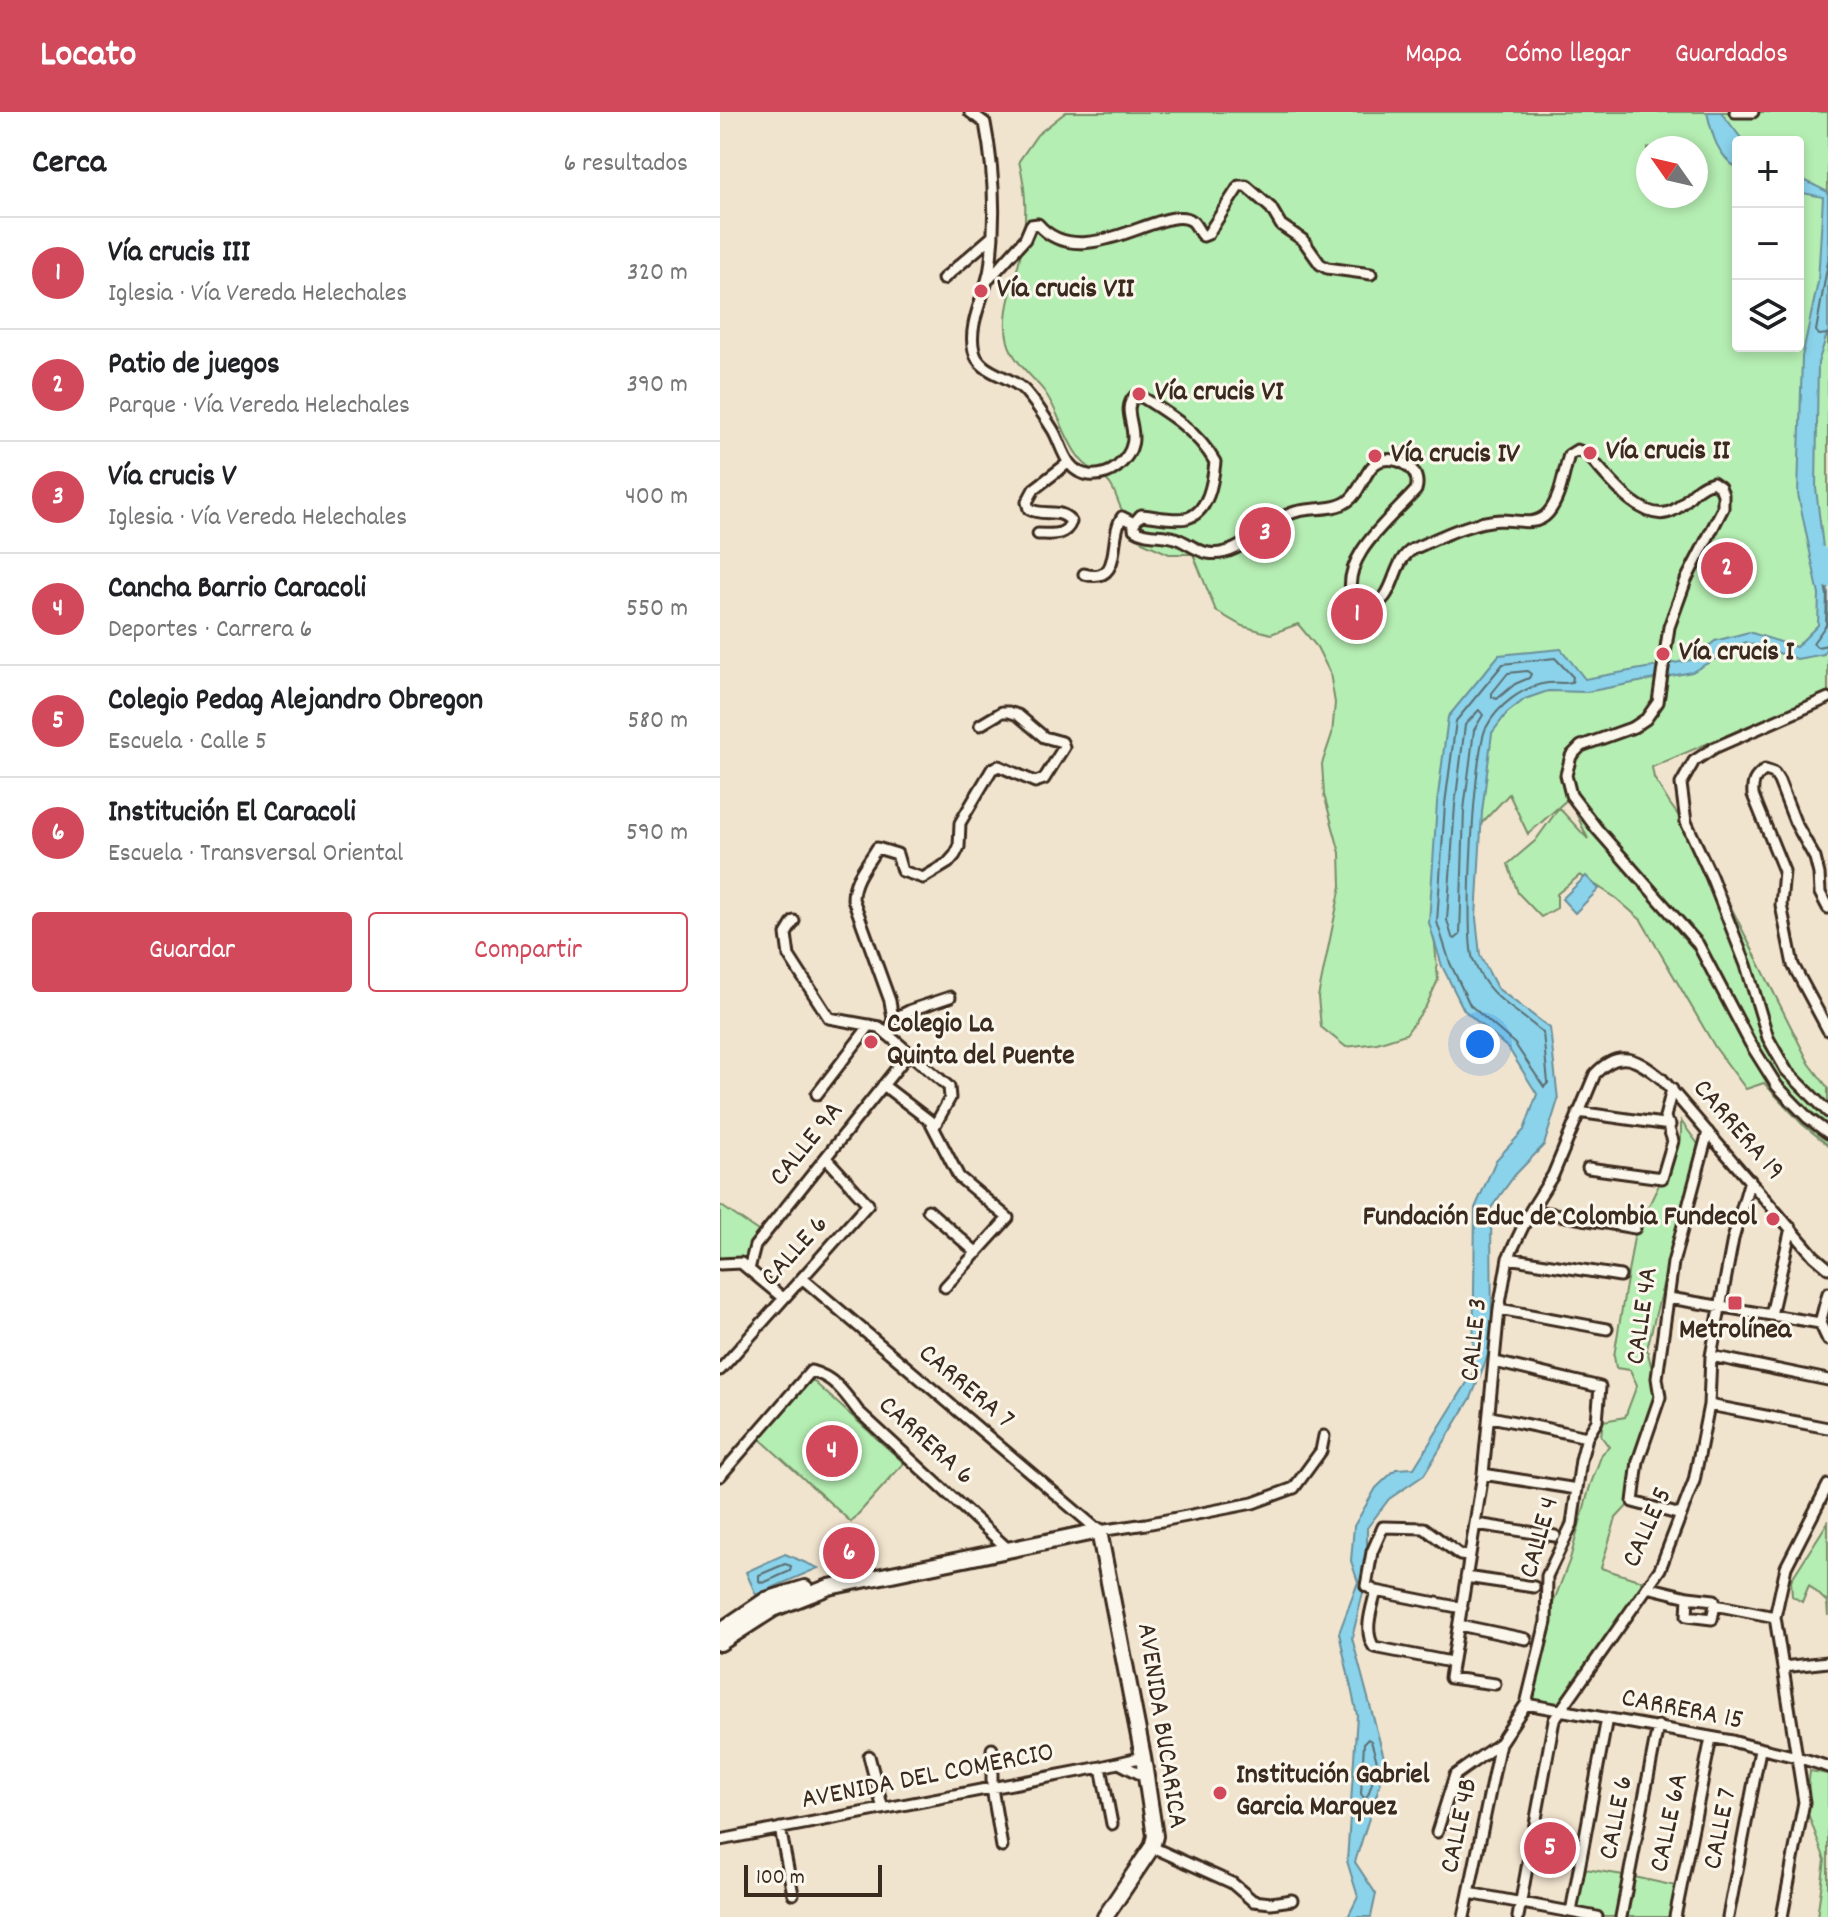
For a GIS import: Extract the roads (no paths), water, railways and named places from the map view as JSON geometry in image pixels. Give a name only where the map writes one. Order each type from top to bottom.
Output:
[{"type":"main road","points":[[720,1643],[773,1609],[829,1587],[1099,1531]]},
{"type":"main road","name":"AVENIDA BUCARICA","points":[[1099,1531],[1143,1757],[1155,1836],[1152,1847],[1105,1917]]},
{"type":"main road","points":[[720,1631],[766,1600],[799,1588],[829,1587]]},
{"type":"street","points":[[970,112],[985,123],[989,145],[993,236],[987,282],[973,332],[974,353],[985,367],[1023,388],[1055,432],[1068,463],[1080,474],[1100,476],[1116,467],[1129,452],[1135,437],[1128,411],[1129,401],[1135,396],[1142,397],[1190,430],[1205,443],[1215,462],[1209,495],[1199,509],[1187,518],[1141,515],[1134,523],[1134,529],[1143,535],[1174,538],[1210,554],[1223,553],[1239,546],[1280,517],[1338,506],[1348,501],[1375,463],[1384,460],[1403,464],[1414,469],[1419,481],[1416,490],[1375,533],[1351,572],[1349,585],[1353,599],[1366,608],[1375,606],[1391,589],[1399,562],[1413,549],[1481,523],[1502,520],[1536,522],[1547,514],[1556,500],[1569,455],[1577,450],[1587,454],[1638,507],[1654,514],[1672,511],[1703,485],[1713,482],[1720,487],[1723,508],[1686,580],[1669,627],[1658,702],[1646,719],[1634,727],[1581,746],[1571,756],[1566,775],[1571,795],[1597,829],[1698,944],[1750,1043],[1777,1086],[1808,1118],[1828,1133]]},
{"type":"street","points":[[1735,112],[1753,112]]},
{"type":"street","points":[[987,282],[1025,239],[1031,225],[1038,224],[1058,239],[1080,244],[1099,242],[1183,218],[1194,222],[1203,236],[1208,234],[1239,186],[1246,186],[1271,208],[1281,225],[1298,234],[1320,264],[1327,268],[1371,274]]},
{"type":"street","points":[[943,279],[993,236]]},
{"type":"street","points":[[1038,534],[1061,534],[1068,530],[1071,522],[1067,516],[1036,513],[1029,509],[1027,502],[1034,489],[1068,463]]},
{"type":"street","points":[[1084,574],[1095,577],[1109,569],[1118,522],[1122,517],[1134,523]]},
{"type":"street","points":[[1828,698],[1714,748],[1694,761],[1681,784],[1686,822],[1746,965],[1768,1038],[1786,1070],[1828,1112]]},
{"type":"street","points":[[888,1035],[893,1019],[890,1001],[853,899],[853,889],[859,875],[877,848],[897,854],[902,871],[923,878],[948,863],[959,847],[960,823],[964,812],[992,769],[999,766],[1035,782],[1044,779],[1064,747],[1062,742],[1044,737],[1018,715],[1009,712],[1002,712],[980,725]]},
{"type":"street","points":[[1828,908],[1820,893],[1815,858],[1795,822],[1779,781],[1774,773],[1765,770],[1752,784],[1757,808],[1784,871],[1781,905],[1793,965],[1828,1030]]},
{"type":"street","points":[[794,921],[786,934],[789,956],[829,1018],[879,1027],[949,1087],[950,1098],[934,1127]]},
{"type":"street","points":[[893,1019],[950,997]]},
{"type":"street","points":[[817,1094],[870,1025]]},
{"type":"street","name":"CALLE 9A","points":[[749,1269],[755,1246],[909,1053]]},
{"type":"street","name":"CALLE 3","points":[[1495,1684],[1450,1678],[1491,1417],[1499,1309],[1508,1258],[1531,1210],[1553,1175],[1595,1074],[1605,1063],[1619,1058],[1641,1062]]},
{"type":"street","name":"CARRERA 19","points":[[1641,1062],[1672,1089],[1828,1268]]},
{"type":"street","points":[[883,1085],[930,1121],[959,1177],[1008,1218],[945,1287]]},
{"type":"street","points":[[1588,1168],[1662,1178],[1673,1141],[1665,1117],[1672,1089]]},
{"type":"street","points":[[1578,1112],[1670,1125]]},
{"type":"street","name":"CALLE 4A","points":[[1681,1515],[1633,1502],[1638,1461],[1660,1397],[1657,1378],[1673,1263],[1708,1132]]},
{"type":"street","name":"CALLE 6","points":[[720,1370],[868,1204],[827,1159]]},
{"type":"street","name":"CALLE 5","points":[[1518,1917],[1554,1720],[1660,1569],[1701,1456],[1709,1405],[1711,1356],[1733,1239],[1750,1180]]},
{"type":"street","points":[[928,1210],[977,1253]]},
{"type":"street","points":[[1531,1210],[1635,1228]]},
{"type":"street","points":[[1771,1315],[1791,1228]]},
{"type":"street","points":[[1508,1258],[1620,1276]]},
{"type":"street","points":[[720,1264],[741,1263],[783,1298]]},
{"type":"street","name":"CARRERA 7","points":[[802,1278],[1099,1531]]},
{"type":"street","points":[[1828,1293],[1820,1323],[1828,1340]]},
{"type":"street","points":[[1669,1298],[1820,1323]]},
{"type":"street","points":[[1499,1309],[1607,1329]]},
{"type":"street","points":[[1820,1323],[1828,1311]]},
{"type":"street","points":[[1711,1356],[1828,1380]]},
{"type":"street","name":"CALLE 4","points":[[1495,1362],[1600,1387],[1597,1421],[1587,1437],[1572,1524],[1547,1576],[1546,1622],[1526,1704],[1500,1743]]},
{"type":"street","name":"CARRERA 6","points":[[720,1476],[811,1371],[825,1375],[841,1387],[858,1411],[1008,1549]]},
{"type":"street","points":[[1709,1405],[1828,1428]]},
{"type":"street","points":[[1491,1417],[1587,1437]]},
{"type":"street","points":[[1099,1531],[1253,1503],[1294,1488],[1321,1451],[1324,1436]]},
{"type":"street","points":[[1483,1474],[1577,1489]]},
{"type":"street","points":[[1782,1917],[1804,1802],[1775,1617],[1786,1567],[1828,1485]]},
{"type":"street","points":[[1814,1513],[1825,1515]]},
{"type":"street","points":[[1476,1524],[1555,1536]]},
{"type":"street","points":[[1462,1608],[1376,1591],[1366,1586],[1372,1552],[1383,1527],[1424,1528],[1460,1555],[1468,1556]]},
{"type":"street","points":[[1466,1577],[1534,1587]]},
{"type":"street","points":[[1647,1587],[1714,1600],[1712,1619],[1687,1616],[1688,1597]]},
{"type":"street","points":[[1376,1591],[1369,1619],[1370,1641],[1374,1647],[1451,1662]]},
{"type":"street","points":[[1715,1605],[1775,1617]]},
{"type":"street","points":[[1459,1625],[1526,1639]]},
{"type":"street","points":[[1783,1667],[1828,1662]]},
{"type":"street","name":"CARRERA 15","points":[[1526,1704],[1732,1741],[1760,1750],[1797,1755],[1828,1767]]},
{"type":"street","points":[[1571,1912],[1607,1718]]},
{"type":"street","name":"CALLE 6","points":[[1621,1917],[1658,1726]]},
{"type":"street","name":"CALLE 6A","points":[[1675,1917],[1711,1738]]},
{"type":"street","points":[[1437,1832],[1455,1775],[1500,1743]]},
{"type":"street","name":"CALLE 4B","points":[[1464,1917],[1500,1743]]},
{"type":"street","points":[[992,1749],[992,1788],[1002,1847]]},
{"type":"street","name":"CALLE 7","points":[[1728,1917],[1760,1750]]},
{"type":"street","points":[[869,1756],[883,1809]]},
{"type":"street","name":"AVENIDA DEL COMERCIO","points":[[720,1840],[1143,1757]]},
{"type":"street","points":[[1119,1763],[1146,1777]]},
{"type":"street","points":[[1101,1767],[1112,1824]]},
{"type":"street","points":[[780,1828],[793,1894]]},
{"type":"street","points":[[1152,1847],[1232,1883],[1253,1901],[1271,1903],[1292,1900]]},
{"type":"street","points":[[1469,1893],[1597,1917]]},
{"type":"water","points":[[1707,112],[1721,112],[1739,136],[1732,136],[1732,164],[1720,151]]},
{"type":"water","points":[[1804,180],[1828,192],[1828,331],[1818,363],[1816,488],[1828,590],[1828,643],[1824,654],[1797,659],[1745,642],[1692,672],[1586,692],[1548,691],[1525,699],[1507,713],[1492,733],[1482,812],[1476,918],[1480,955],[1497,988],[1550,1028],[1558,1100],[1544,1145],[1515,1175],[1491,1208],[1492,1345],[1471,1398],[1424,1475],[1389,1499],[1367,1528],[1367,1576],[1352,1638],[1386,1765],[1355,1862],[1376,1894],[1371,1917],[1348,1917],[1358,1897],[1347,1861],[1357,1715],[1339,1633],[1358,1582],[1351,1561],[1354,1526],[1376,1488],[1396,1469],[1414,1468],[1473,1373],[1475,1208],[1496,1160],[1524,1130],[1537,1094],[1509,1049],[1464,1010],[1442,966],[1429,923],[1437,803],[1448,717],[1499,655],[1561,649],[1585,679],[1691,660],[1715,641],[1749,632],[1796,647],[1818,625],[1819,595],[1798,494],[1802,357],[1818,282],[1823,197],[1804,193]]},
{"type":"water","points":[[1586,876],[1599,889],[1575,913],[1562,899]]},
{"type":"water","points":[[785,1554],[818,1568],[756,1595],[746,1572]]},
{"type":"waterway","points":[[1820,554],[1828,580]]},
{"type":"place","name":"Vía crucis VII","points":[[981,291]]},
{"type":"place","name":"Vía crucis VI","points":[[1139,394]]},
{"type":"place","name":"Vía crucis II","points":[[1590,453]]},
{"type":"place","name":"Vía crucis IV","points":[[1375,456]]},
{"type":"place","name":"Vía crucis V","points":[[1265,533]]},
{"type":"place","name":"Patio de juegos","points":[[1727,568]]},
{"type":"place","name":"Vía crucis III","points":[[1357,614]]},
{"type":"place","name":"Vía crucis I","points":[[1663,654]]},
{"type":"place","name":"Colegio La Quinta del Puente","points":[[871,1042]]},
{"type":"place","name":"Fundación Educ de Colombia Fundecol","points":[[1773,1219]]},
{"type":"place","name":"Metrolínea","points":[[1735,1303]]},
{"type":"place","name":"Cancha Barrio Caracoli","points":[[832,1451]]},
{"type":"place","name":"Institución El Caracoli","points":[[849,1553]]},
{"type":"place","name":"Institución Gabriel Garcia Marquez","points":[[1220,1793]]},
{"type":"place","name":"Colegio Pedag Alejandro Obregon","points":[[1550,1848]]}]
